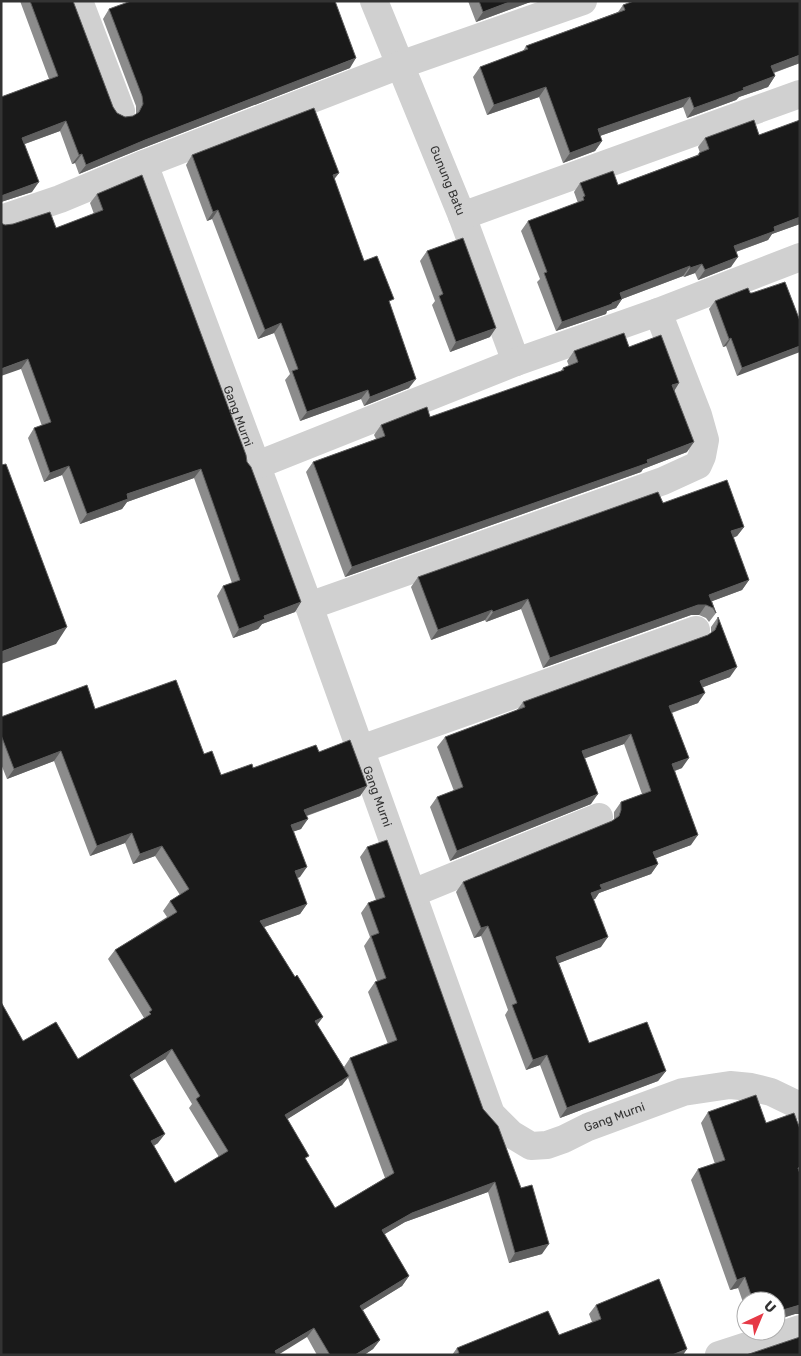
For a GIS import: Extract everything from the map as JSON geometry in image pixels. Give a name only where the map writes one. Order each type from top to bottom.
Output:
[{"type":"street","points":[[79,1],[121,111]]},
{"type":"street","name":"Gunung Batu","points":[[374,1],[462,216],[516,362]]},
{"type":"street","points":[[1,219],[60,198],[400,65],[583,1]]},
{"type":"street","points":[[462,216],[800,94]]},
{"type":"street","name":"Gang Murni","points":[[144,164],[309,606],[491,1114],[511,1134],[531,1146],[547,1146],[564,1140],[588,1127],[683,1092],[730,1085],[744,1086],[771,1092],[800,1106]]},
{"type":"street","points":[[256,466],[516,362],[658,312],[800,257]]},
{"type":"street","points":[[309,606],[653,484],[698,465],[705,440],[698,416],[658,312]]},
{"type":"street","points":[[361,749],[696,630]]},
{"type":"street","points":[[412,893],[599,817]]},
{"type":"street","points":[[719,1355],[800,1329]]},
{"type":"building","points":[[30,1],[73,1],[113,107],[117,113],[125,117],[133,116],[139,112],[143,104],[142,96],[109,9],[131,1],[335,1],[356,58],[145,140],[86,165],[82,154],[79,155],[66,121],[22,138],[39,182],[1,196],[1,97],[58,76]]},
{"type":"building","points":[[479,1],[512,1],[483,12]]},
{"type":"building","points":[[634,1],[800,1],[800,55],[771,66],[775,76],[743,88],[744,90],[694,108],[690,97],[598,129],[602,141],[570,153],[546,87],[494,105],[480,67],[528,49],[526,46],[625,10],[623,5]]},
{"type":"building","points":[[314,108],[339,173],[333,175],[364,261],[377,256],[394,299],[389,301],[416,379],[370,397],[368,390],[307,412],[292,371],[298,369],[281,323],[265,330],[218,210],[213,212],[192,155]]},
{"type":"building","points":[[754,120],[759,135],[800,120],[800,217],[774,227],[775,231],[734,246],[738,257],[705,270],[702,264],[690,268],[690,266],[620,293],[622,299],[612,304],[562,322],[544,273],[547,272],[528,221],[584,200],[583,197],[585,196],[580,183],[613,171],[618,185],[699,155],[699,153],[709,149],[705,138]]},
{"type":"building","points":[[142,175],[247,462],[251,467],[301,602],[264,616],[265,619],[239,629],[223,586],[240,580],[201,469],[127,494],[128,499],[87,514],[69,466],[50,473],[34,428],[51,422],[28,359],[1,369],[1,223],[5,225],[13,224],[50,212],[56,228],[103,210],[97,194]]},
{"type":"building","points":[[463,238],[496,328],[456,342],[439,296],[443,294],[427,251]]},
{"type":"building","points":[[785,282],[800,321],[800,346],[742,368],[715,301],[748,288],[750,293],[752,293]]},
{"type":"building","points":[[624,333],[629,347],[661,335],[679,383],[672,385],[694,442],[647,460],[648,463],[352,567],[313,462],[385,436],[381,425],[427,407],[430,417],[564,370],[563,368],[578,362],[574,351]]},
{"type":"building","points":[[6,464],[67,627],[1,652],[1,465]]},
{"type":"building","points":[[727,480],[744,527],[731,531],[749,580],[709,595],[716,613],[713,608],[706,605],[698,605],[550,658],[528,599],[438,630],[418,577],[658,492],[663,503]]},
{"type":"building","points":[[718,617],[737,667],[700,681],[705,693],[669,706],[689,758],[672,764],[698,835],[653,852],[658,864],[600,885],[602,889],[591,893],[608,937],[556,957],[589,1043],[647,1022],[666,1071],[567,1108],[547,1055],[533,1060],[512,1005],[517,1003],[488,926],[481,928],[463,882],[612,821],[619,816],[621,802],[651,791],[631,734],[582,751],[598,794],[457,851],[437,797],[463,787],[445,737],[525,707],[523,702],[708,635],[715,630]]},
{"type":"building","points":[[176,680],[204,754],[212,751],[221,775],[252,764],[253,768],[316,745],[319,752],[350,740],[367,786],[304,810],[308,819],[291,825],[307,867],[295,871],[307,904],[260,921],[323,1017],[315,1021],[349,1076],[285,1115],[309,1156],[305,1158],[335,1208],[394,1173],[350,1058],[397,1040],[375,982],[386,978],[371,936],[379,933],[368,903],[385,897],[367,847],[387,840],[483,1109],[498,1126],[521,1188],[532,1185],[549,1244],[515,1253],[495,1182],[412,1213],[382,1230],[409,1276],[360,1306],[380,1340],[355,1355],[330,1355],[314,1328],[275,1351],[277,1355],[1,1355],[1,1002],[23,1041],[56,1022],[78,1059],[151,1014],[149,1012],[152,1010],[115,950],[177,912],[170,901],[189,889],[162,846],[140,854],[132,833],[97,846],[61,751],[14,769],[1,735],[1,717],[87,685],[95,709]],"holes":[[[172,1049],[200,1096],[196,1099],[228,1151],[175,1183],[151,1141],[165,1134],[130,1075]]]},
{"type":"building","points":[[756,1095],[766,1123],[794,1113],[800,1129],[800,1167],[798,1168],[800,1174],[800,1305],[786,1309],[786,1291],[750,1291],[745,1277],[737,1280],[698,1169],[725,1160],[708,1112]]},
{"type":"building","points":[[659,1279],[687,1349],[672,1355],[455,1355],[459,1353],[457,1348],[548,1311],[559,1335],[601,1319],[596,1305]]},
{"type":"building","points":[[800,1337],[800,1355],[746,1355]]}]
